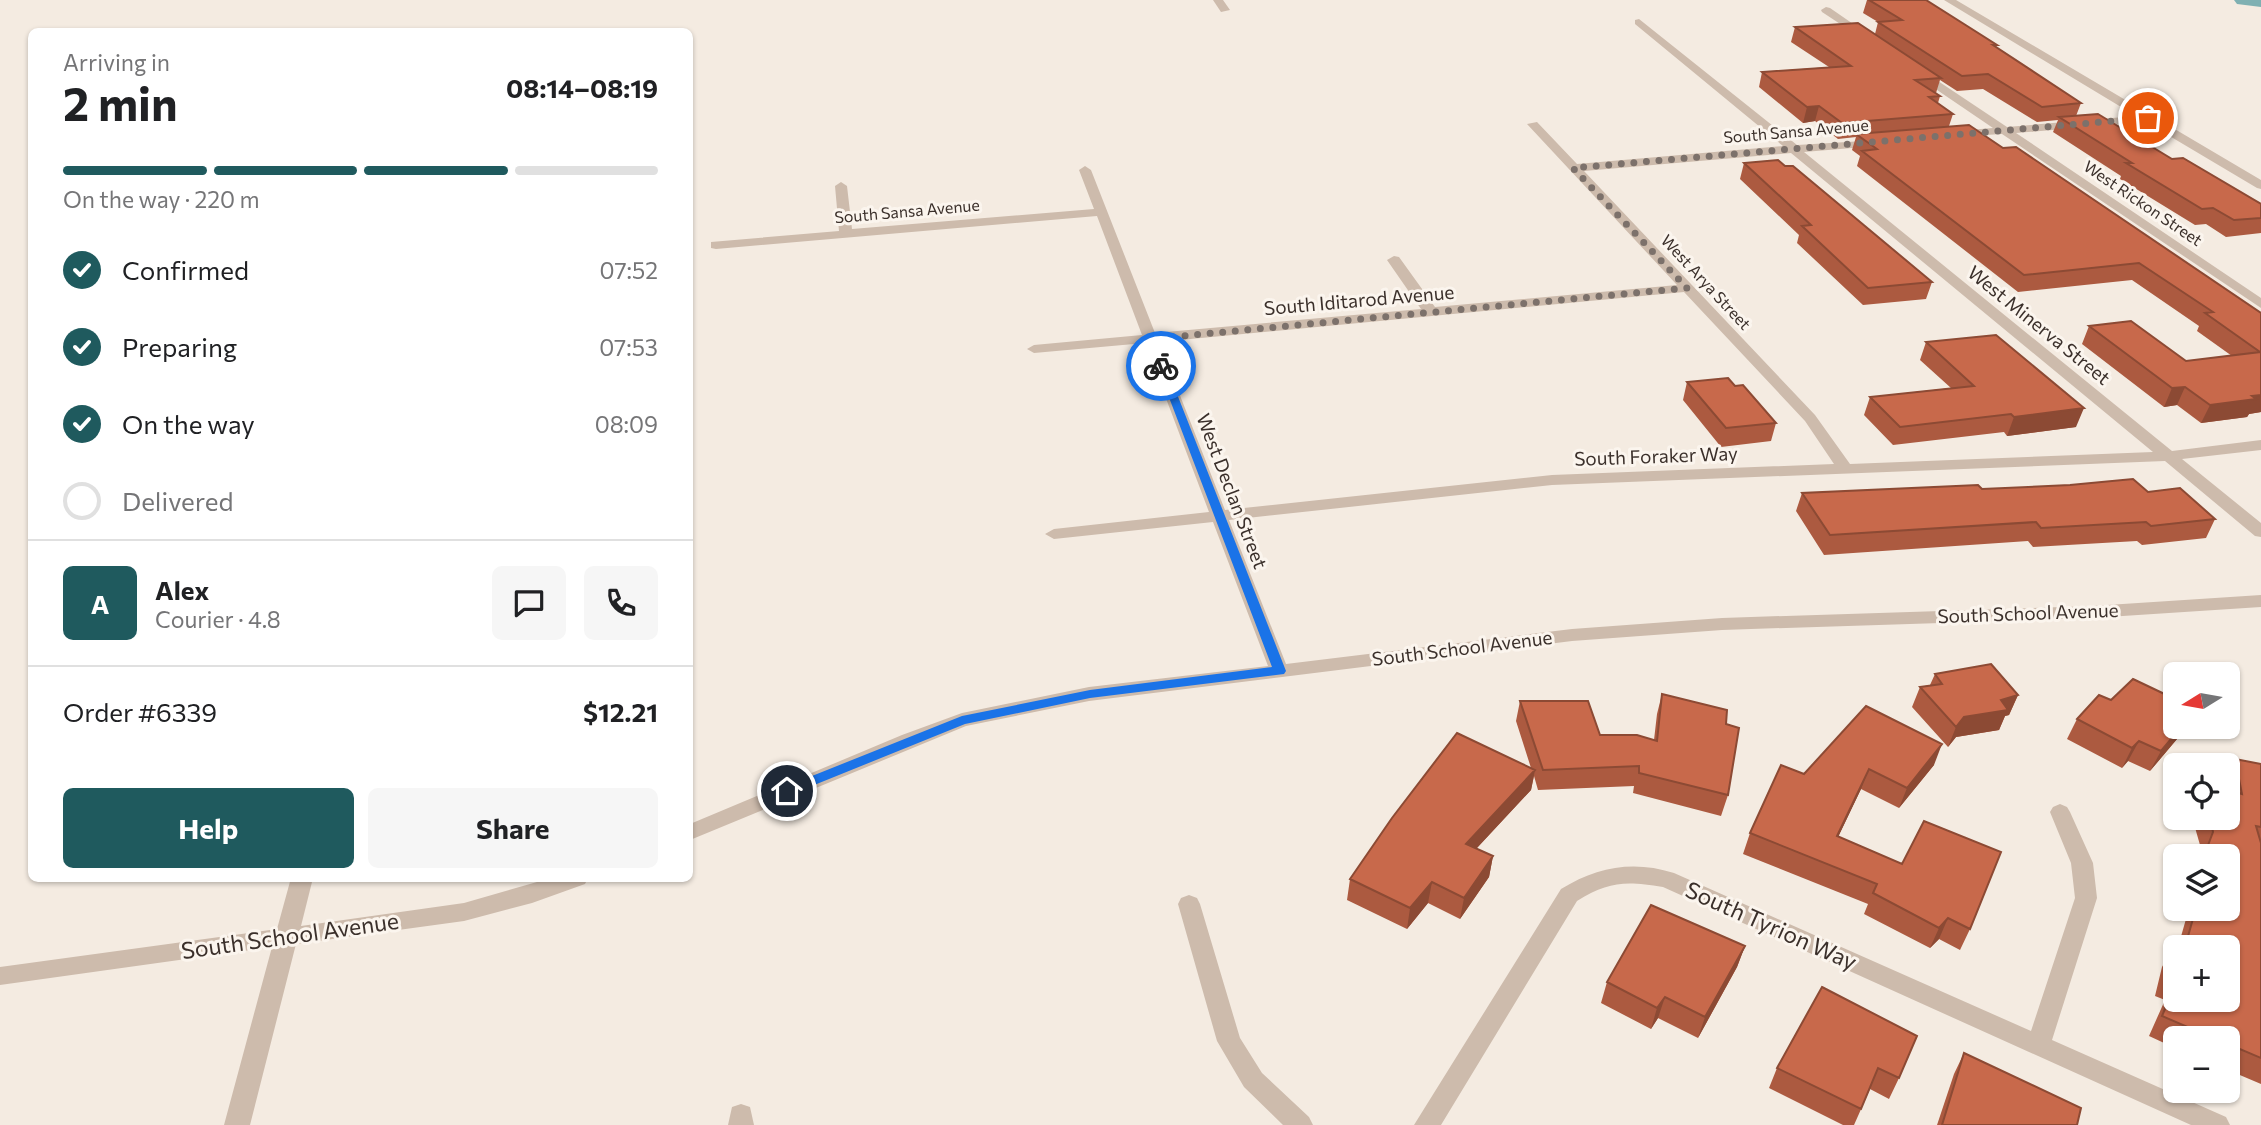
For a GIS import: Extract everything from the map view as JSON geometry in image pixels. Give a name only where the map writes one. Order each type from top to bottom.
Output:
[{"type":"street","points":[[1218,0],[1225,10]]},
{"type":"street","points":[[1949,0],[2261,185]]},
{"type":"street","points":[[1826,10],[1880,47]]},
{"type":"street","name":"West Minerva Street","points":[[1639,22],[2261,532]]},
{"type":"street","name":"West Rickon Street","points":[[1913,69],[2261,304]]},
{"type":"street","points":[[1940,136],[2148,118]]},
{"type":"street","name":"West Arya Street","points":[[1533,124],[1810,418],[1846,469]]},
{"type":"street","name":"South Sansa Avenue","points":[[1573,168],[1886,141]]},
{"type":"street","name":"West Declan Street","points":[[1085,170],[1279,671]]},
{"type":"street","points":[[841,186],[846,233]]},
{"type":"street","name":"South Sansa Avenue","points":[[716,245],[1101,212]]},
{"type":"street","points":[[1394,260],[1431,312]]},
{"type":"street","name":"South Iditarod Avenue","points":[[1034,349],[1687,288]]},
{"type":"street","name":"South Foraker Way","points":[[1054,534],[1552,480],[2169,456],[2261,445]]},
{"type":"street","name":"South School Avenue","points":[[693,831],[962,720],[1090,694],[1572,635],[1708,625],[2092,612],[2261,601]]},
{"type":"street","points":[[2039,1045],[2086,898],[2082,863],[2060,812]]},
{"type":"street","name":"South Tyrion Way","points":[[1427,1125],[1569,895],[1589,882],[1609,874],[1666,879],[2217,1125]]},
{"type":"street","points":[[237,1125],[301,882]]},
{"type":"street","name":"South School Avenue","points":[[0,976],[464,912],[532,894],[565,882]]},
{"type":"street","points":[[1189,904],[1229,1041],[1253,1080],[1300,1125]]},
{"type":"building","points":[[1869,0],[1926,0],[2081,103],[2042,107],[1988,74],[1962,76],[1878,22],[1902,20]]},
{"type":"building","points":[[1858,23],[1941,78],[1915,80],[1940,96],[1929,97],[1953,114],[1842,123],[1819,106],[1807,107],[1762,72],[1851,66],[1795,27]]},
{"type":"building","points":[[2098,114],[2172,159],[2183,158],[2261,204],[2261,218],[2234,220],[2213,208],[2202,209],[2126,163],[2132,163],[2059,117]]},
{"type":"building","points":[[1969,125],[2003,148],[2016,147],[2261,313],[2261,395],[2252,396],[2256,399],[2210,405],[2185,387],[2172,388],[2089,326],[2131,321],[2186,361],[2260,352],[2205,313],[2213,312],[2139,263],[2024,275],[1862,151],[1877,149],[1856,134]]},
{"type":"building","points":[[1778,160],[1785,166],[1793,166],[1932,282],[1868,288],[1802,226],[1811,225],[1744,163]]},
{"type":"building","points":[[1996,335],[2084,408],[1900,427],[1870,397],[1974,386],[1926,342]]},
{"type":"building","points":[[1728,378],[1735,386],[1743,385],[1776,423],[1726,428],[1687,382]]},
{"type":"building","points":[[2133,479],[2148,492],[2180,488],[2215,519],[2151,526],[2146,522],[2041,528],[2036,522],[1830,535],[1802,493],[1978,485],[1982,489]]},
{"type":"building","points":[[1991,664],[2018,695],[2001,700],[2008,710],[1964,717],[1956,727],[1920,687],[1942,684],[1935,674]]},
{"type":"building","points":[[2133,679],[2163,693],[2163,739],[2171,739],[2161,751],[2139,741],[2132,748],[2077,719],[2099,695],[2111,700]]},
{"type":"building","points":[[1662,694],[1727,710],[1726,724],[1739,728],[1728,795],[1639,773],[1639,766],[1543,770],[1520,701],[1588,701],[1600,735],[1637,735],[1657,741]]},
{"type":"building","points":[[1866,706],[1942,744],[1907,788],[1869,769],[1837,836],[1902,864],[1924,821],[2001,852],[1970,929],[1948,918],[1939,928],[1873,893],[1877,884],[1750,833],[1781,765],[1804,774]]},
{"type":"building","points":[[1457,733],[1535,770],[1466,844],[1493,856],[1464,898],[1432,882],[1410,908],[1350,879],[1392,818]]},
{"type":"building","points":[[2240,760],[2261,764],[2261,827],[2256,826],[2261,843],[2261,1058],[2240,1049],[2240,1026],[2185,1026],[2162,1016],[2164,1012],[2240,1012],[2240,935],[2188,935],[2192,921],[2240,921],[2240,844],[2208,844],[2213,830],[2240,830]]},
{"type":"building","points":[[1651,905],[1745,946],[1705,1017],[1665,997],[1657,1008],[1607,982]]},
{"type":"building","points":[[1822,987],[1917,1036],[1899,1078],[1878,1068],[1861,1109],[1777,1068]]},
{"type":"building","points":[[1964,1053],[2081,1108],[2077,1125],[1942,1125]]},
{"type":"waterway","points":[[2243,0],[2261,2]]},
{"type":"way so far","points":[[1161,366],[1151,339],[1687,288],[1573,168],[2148,118]]},
{"type":"route","points":[[787,791],[962,720],[1090,694],[1279,671],[1161,366]]}]
